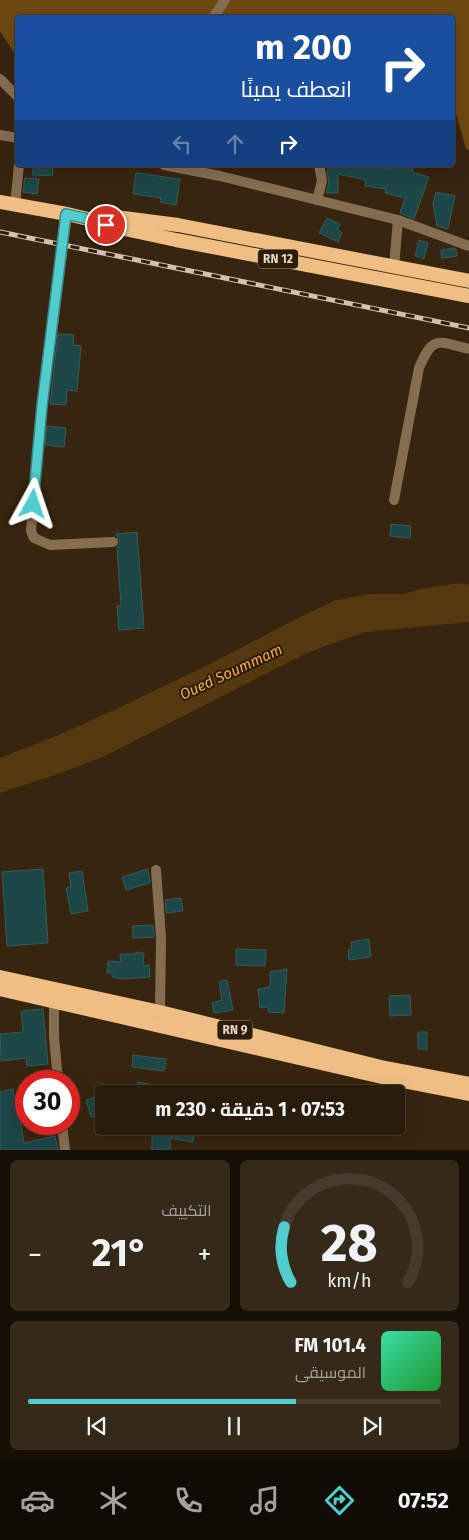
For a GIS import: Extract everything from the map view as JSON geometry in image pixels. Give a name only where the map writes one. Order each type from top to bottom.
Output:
[{"type":"highway","name":"RN 12","points":[[0,202],[66,214],[106,225],[176,240],[469,296]]},
{"type":"highway","name":"RN 12","points":[[88,219],[108,216],[178,225],[469,281]]},
{"type":"highway","name":"RN 9","points":[[0,977],[160,1012],[381,1067],[469,1084]]},
{"type":"highway","name":"RN 9","points":[[0,989],[382,1077],[469,1094]]},
{"type":"street","points":[[215,15],[225,0]]},
{"type":"street","points":[[0,79],[15,94]]},
{"type":"street","points":[[0,134],[15,137]]},
{"type":"street","points":[[15,205],[19,167]]},
{"type":"street","points":[[174,167],[220,176],[398,220],[469,246]]},
{"type":"street","points":[[317,200],[322,181],[319,167]]},
{"type":"street","points":[[66,214],[41,415],[31,531],[34,538],[50,545],[113,542]]},
{"type":"street","points":[[394,267],[398,220]]},
{"type":"street","points":[[394,500],[419,368],[426,351],[438,343],[469,349]]},
{"type":"street","points":[[156,870],[161,938],[160,1012]]},
{"type":"street","points":[[54,1001],[54,1037],[57,1070]]},
{"type":"street","points":[[63,1135],[65,1150]]},
{"type":"shaded area","points":[[0,0],[469,0],[469,150],[466,149],[455,110],[455,15],[15,15],[15,54],[0,31]]},
{"type":"water","name":"Oued Soummam","points":[[461,583],[469,585],[469,622],[366,632],[342,640],[312,651],[275,669],[105,756],[0,793],[0,758],[61,734],[116,709],[336,600],[371,594],[404,594],[420,589]]},
{"type":"building","points":[[33,167],[52,167],[53,175],[33,176]]},
{"type":"building","points":[[328,167],[378,167],[391,169],[392,167],[413,167],[412,172],[429,177],[414,219],[400,213],[405,198],[385,193],[386,189],[365,186],[366,180],[338,174],[338,193],[326,193],[329,182],[327,172]]},
{"type":"building","points":[[136,173],[180,179],[176,205],[160,202],[161,198],[133,194]]},
{"type":"building","points":[[25,178],[39,179],[37,194],[23,192]]},
{"type":"building","points":[[436,192],[455,196],[448,229],[437,226],[433,204]]},
{"type":"building","points":[[327,218],[340,224],[337,230],[342,232],[338,242],[319,233]]},
{"type":"building","points":[[419,240],[428,243],[424,259],[415,256]]},
{"type":"building","points":[[456,249],[457,256],[442,258],[441,250]]},
{"type":"building","points":[[58,334],[74,335],[73,345],[81,346],[77,391],[67,390],[66,405],[50,404]]},
{"type":"building","points":[[47,426],[66,428],[64,447],[45,445]]},
{"type":"building","points":[[391,524],[411,526],[410,538],[390,536]]},
{"type":"building","points":[[137,532],[144,628],[119,630],[117,606],[121,605],[117,548],[120,542],[116,534]]},
{"type":"building","points":[[43,869],[48,943],[7,946],[2,872]]},
{"type":"building","points":[[148,869],[150,883],[126,890],[122,877]]},
{"type":"building","points":[[82,871],[88,911],[71,914],[66,888],[71,887],[69,873]]},
{"type":"building","points":[[181,898],[183,911],[166,913],[165,900]]},
{"type":"building","points":[[153,925],[154,937],[133,938],[132,926]]},
{"type":"building","points":[[369,939],[371,957],[349,960],[348,950],[352,949],[351,942]]},
{"type":"building","points":[[236,949],[266,950],[265,966],[236,965]]},
{"type":"building","points":[[136,952],[144,953],[143,966],[149,965],[150,977],[122,979],[112,977],[112,973],[107,973],[108,961],[121,962],[120,954],[136,954]]},
{"type":"building","points":[[287,969],[284,1013],[268,1012],[268,1007],[260,1008],[258,989],[270,987],[270,972]]},
{"type":"building","points":[[227,980],[233,1010],[214,1013],[212,1003],[222,1000],[219,982]]},
{"type":"building","points":[[410,995],[411,1015],[390,1016],[389,996]]},
{"type":"building","points":[[43,1009],[48,1064],[27,1066],[26,1058],[1,1061],[0,1034],[23,1032],[21,1011]]},
{"type":"building","points":[[418,1032],[427,1032],[427,1049],[418,1049]]},
{"type":"building","points":[[133,1055],[166,1059],[164,1071],[132,1067]]},
{"type":"building","points":[[138,1082],[152,1085],[137,1085]]},
{"type":"building","points":[[13,1089],[15,1097],[15,1135],[23,1135],[24,1143],[55,1136],[58,1150],[0,1150],[0,1092]]},
{"type":"building","points":[[95,1097],[95,1116],[91,1117],[86,1100]]},
{"type":"building","points":[[152,1135],[194,1135],[193,1142],[170,1138],[170,1150],[152,1150]]},
{"type":"railway","points":[[0,232],[469,328]]},
{"type":"route","points":[[33,504],[42,406],[66,214],[106,225]]}]
